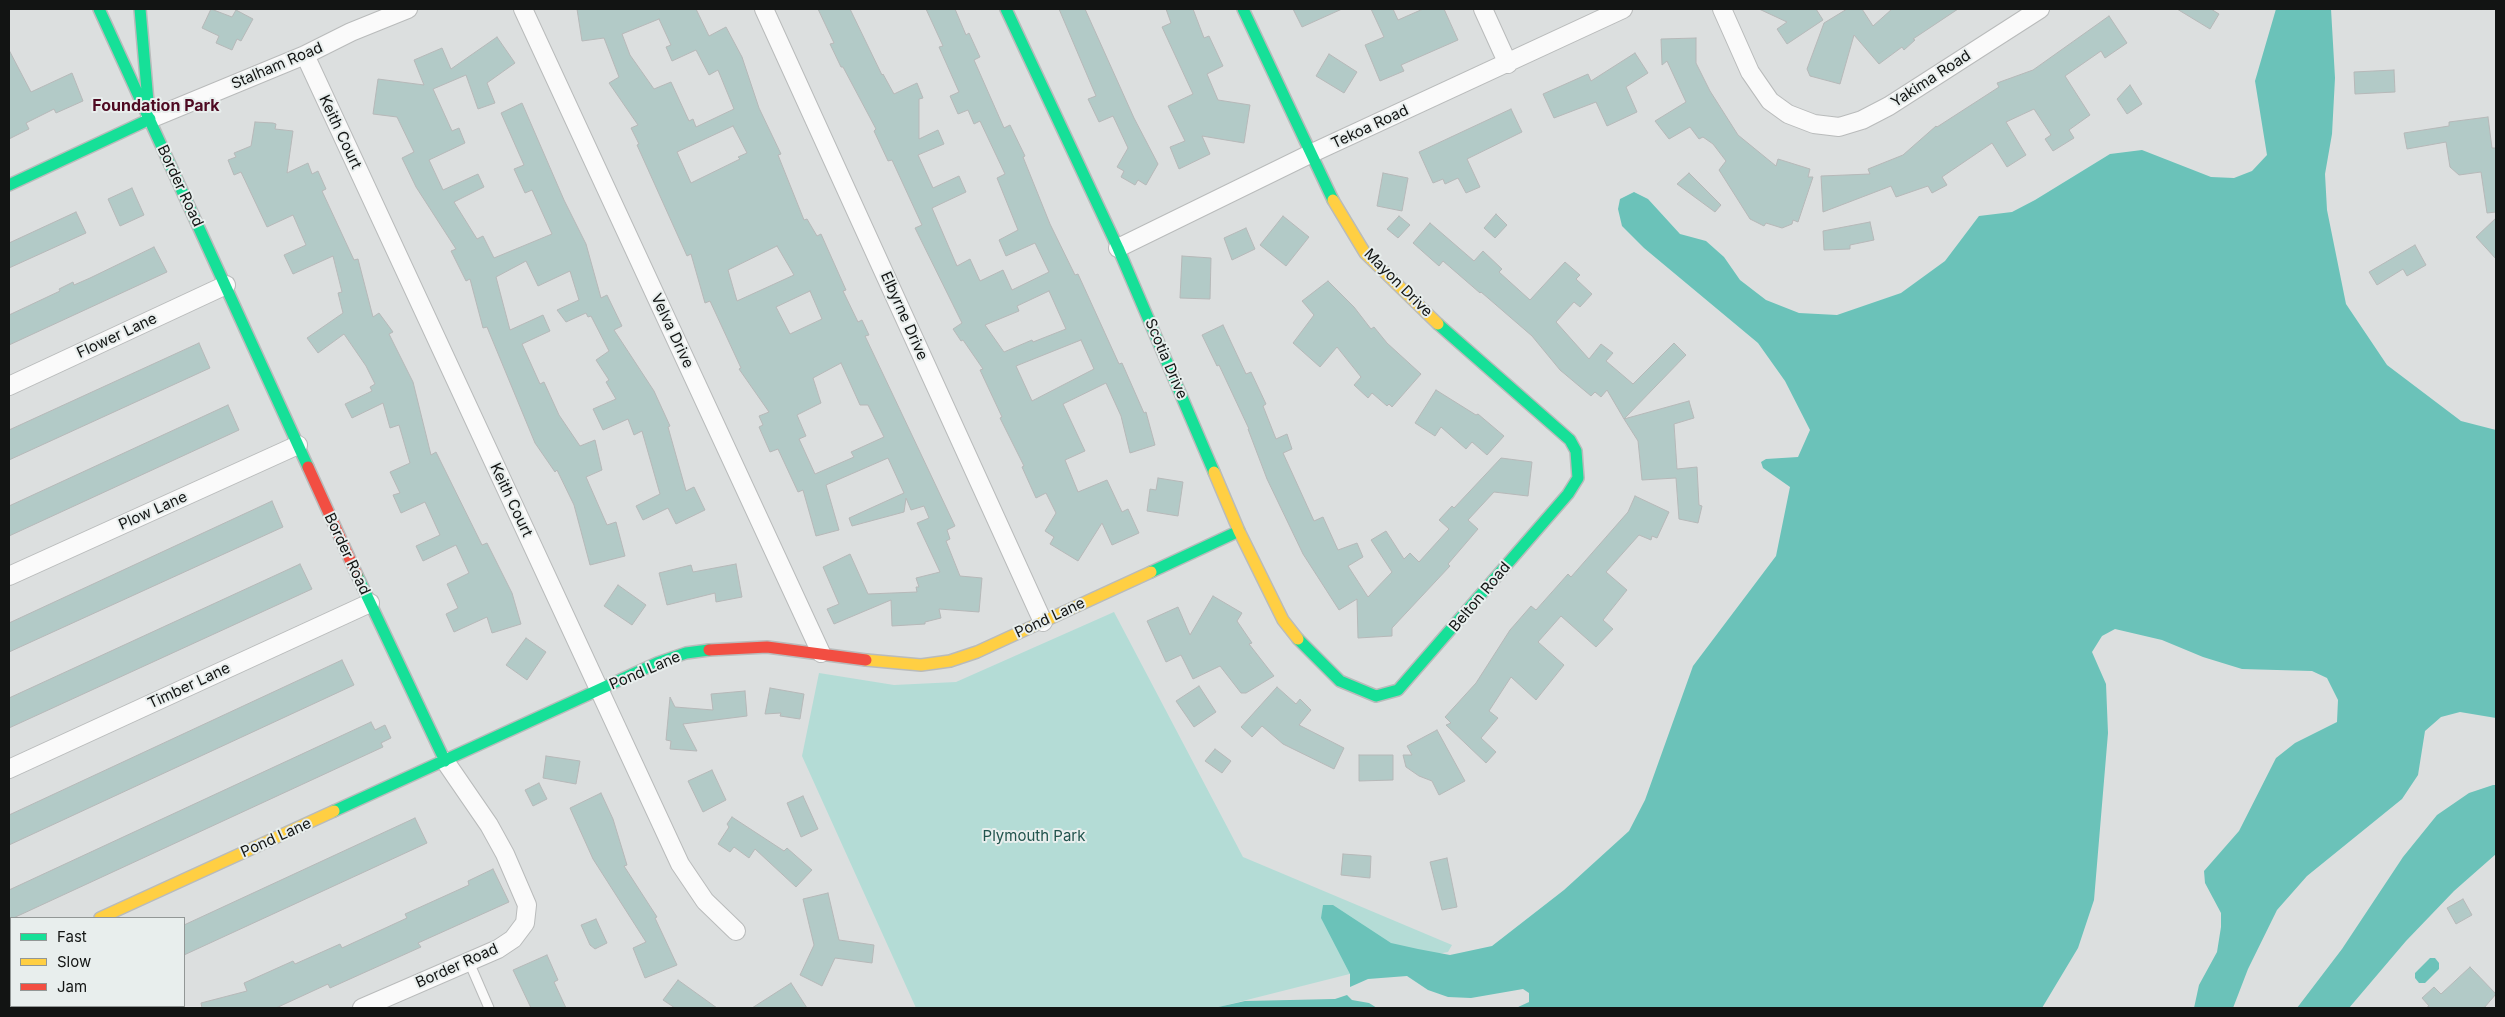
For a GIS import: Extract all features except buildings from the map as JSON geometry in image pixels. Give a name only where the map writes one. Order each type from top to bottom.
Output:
[{"type":"street","name":"Border Road","points":[[99,9],[370,604],[445,761],[493,832],[527,905],[525,923],[513,939],[498,949],[381,1004],[362,1008]]},
{"type":"street","points":[[140,9],[150,119]]},
{"type":"street","name":"Stalham Road","points":[[9,185],[150,119],[304,55],[351,32],[408,9]]},
{"type":"street","name":"Velva Drive","points":[[523,9],[821,654]]},
{"type":"street","name":"Elbyrne Drive","points":[[764,9],[1043,622]]},
{"type":"street","name":"Scotia Drive","points":[[1006,9],[1118,248],[1239,531],[1283,620],[1326,669],[1354,689]]},
{"type":"street","name":"Mayon Drive","points":[[1243,9],[1310,154],[1336,206],[1365,253],[1420,308],[1570,440],[1576,452],[1578,462]]},
{"type":"street","points":[[1483,9],[1508,64]]},
{"type":"street","name":"Tekoa Road","points":[[1118,248],[1310,154],[1508,64],[1623,9]]},
{"type":"street","name":"Yakima Road","points":[[1722,9],[1750,72],[1770,101],[1788,114],[1814,124],[1839,127],[1862,120],[1889,106],[2040,9]]},
{"type":"street","name":"Keith Court","points":[[304,55],[680,864],[706,901],[736,932]]},
{"type":"street","name":"Flower Lane","points":[[9,386],[226,285]]},
{"type":"street","name":"Plow Lane","points":[[9,576],[298,445]]},
{"type":"street","name":"Belton Road","points":[[1354,689],[1376,696],[1398,690],[1568,494],[1578,478],[1578,462]]},
{"type":"street","name":"Pond Lane","points":[[102,917],[657,663],[686,653],[711,649],[767,647],[863,660],[921,665],[950,660],[977,652],[1239,531]]},
{"type":"street","name":"Timber Lane","points":[[9,769],[370,604]]},
{"type":"lane","points":[[469,962],[489,1008]]},
{"type":"green space","name":"Plymouth Park","points":[[1114,612],[1243,857],[1452,945],[1448,952],[1405,960],[1215,1008],[916,1008],[802,756],[819,673],[894,685],[956,682]]},
{"type":"water","points":[[2276,9],[2331,9],[2335,78],[2332,134],[2325,174],[2327,210],[2346,304],[2387,365],[2461,421],[2496,430],[2496,718],[2460,712],[2441,717],[2425,731],[2418,775],[2402,799],[2307,876],[2277,910],[2248,969],[2233,1008],[2194,1008],[2199,985],[2217,952],[2221,927],[2221,913],[2205,883],[2204,871],[2239,831],[2276,758],[2295,743],[2337,722],[2338,700],[2327,678],[2312,671],[2242,669],[2203,657],[2162,640],[2115,629],[2102,636],[2092,652],[2106,684],[2108,733],[2094,900],[2078,948],[2042,1008],[1516,1008],[1529,1002],[1529,993],[1523,989],[1471,998],[1448,997],[1428,990],[1407,976],[1368,979],[1350,987],[1350,974],[1321,918],[1323,905],[1333,905],[1391,943],[1450,955],[1492,946],[1564,890],[1629,831],[1645,800],[1693,666],[1776,556],[1790,487],[1763,468],[1761,462],[1766,459],[1798,457],[1810,430],[1785,381],[1758,343],[1644,248],[1622,226],[1618,209],[1620,199],[1634,192],[1648,199],[1680,234],[1706,241],[1724,257],[1740,280],[1766,300],[1799,313],[1837,315],[1901,293],[1945,261],[1979,216],[2012,212],[2110,154],[2142,150],[2211,177],[2234,178],[2252,171],[2267,155],[2255,81]]},
{"type":"water","points":[[2496,785],[2496,854],[2454,891],[2406,941],[2349,1008],[2297,1008],[2342,949],[2403,857],[2437,815],[2469,793]]},
{"type":"water","points":[[2430,958],[2435,958],[2439,963],[2439,969],[2425,983],[2419,983],[2415,978],[2415,973]]},
{"type":"water","points":[[1347,995],[1352,1000],[1369,1003],[1377,1008],[1214,1008],[1245,1001],[1335,999]]},
{"type":"traffic: fast","points":[[99,9],[308,467]]},
{"type":"traffic: fast","points":[[140,9],[148,102]]},
{"type":"traffic: fast","points":[[1006,9],[1118,248],[1214,472]]},
{"type":"traffic: fast","points":[[1243,9],[1333,200]]},
{"type":"traffic: fast","points":[[9,185],[150,119]]},
{"type":"traffic: fast","points":[[1298,639],[1340,681],[1376,696],[1398,690],[1568,494],[1578,478],[1576,451],[1570,440],[1438,324]]},
{"type":"traffic: fast","points":[[1151,572],[1239,531]]},
{"type":"traffic: fast","points":[[357,575],[445,761]]},
{"type":"traffic: fast","points":[[334,811],[657,663],[686,653],[709,650]]},
{"type":"traffic: slow","points":[[1333,200],[1365,253],[1438,324]]},
{"type":"traffic: slow","points":[[1214,472],[1239,531],[1283,620],[1298,639]]},
{"type":"traffic: slow","points":[[866,660],[921,665],[950,661],[977,652],[1151,572]]},
{"type":"traffic: slow","points":[[102,917],[334,811]]},
{"type":"traffic: jam","points":[[308,467],[357,575]]},
{"type":"traffic: jam","points":[[709,650],[767,647],[866,660]]},
{"type":"district","name":"Foundation Park","points":[[156,106]]}]
